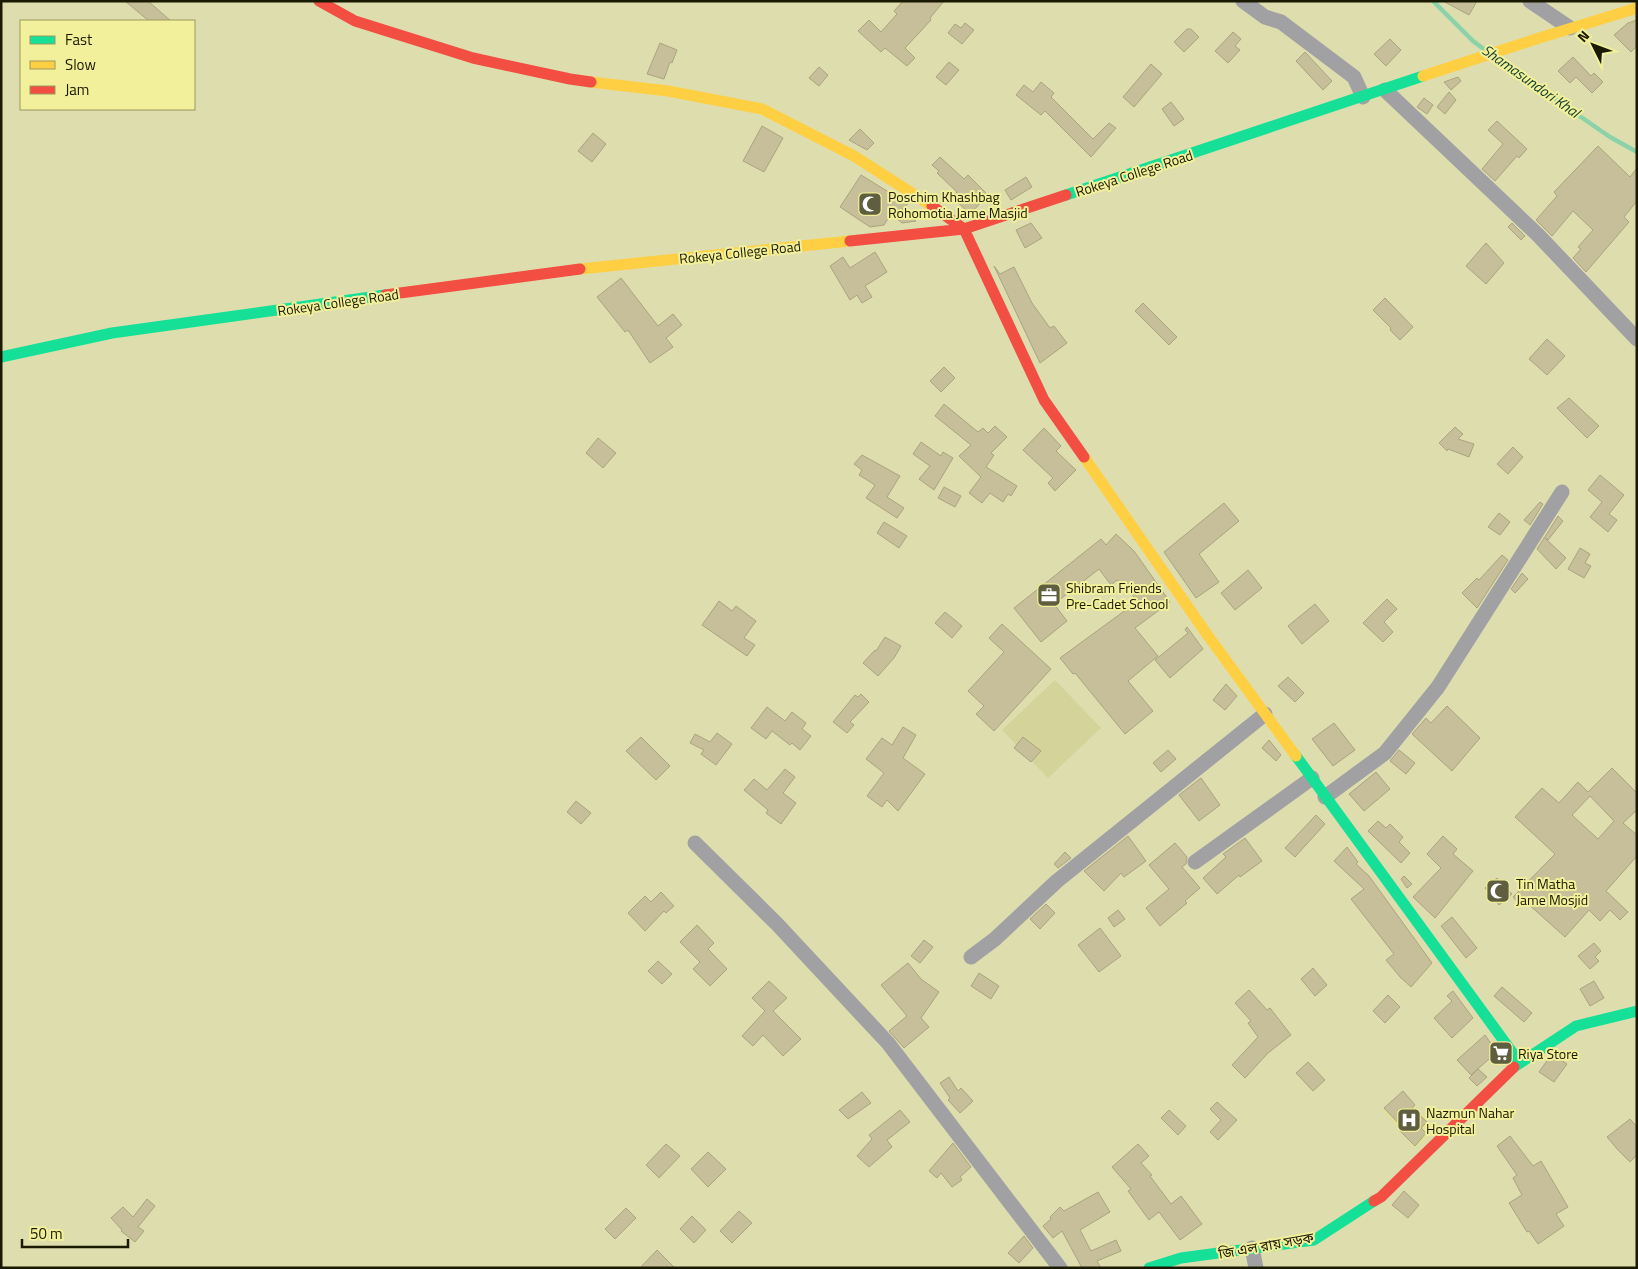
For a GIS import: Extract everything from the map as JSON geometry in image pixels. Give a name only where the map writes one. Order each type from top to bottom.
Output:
[{"type":"street","points":[[319,1],[355,21],[473,58],[570,79],[668,91],[762,109],[854,156],[964,229],[1044,400],[1206,633],[1520,1063]]},
{"type":"street","points":[[1243,1],[1265,17],[1281,22],[1354,78],[1363,97]]},
{"type":"street","points":[[1530,1],[1570,28]]},
{"type":"street","name":"Rokeya College Road","points":[[1,356],[112,333],[550,272],[964,229],[1536,39],[1637,8]]},
{"type":"street","points":[[1385,90],[1538,236],[1637,339]]},
{"type":"street","points":[[1325,797],[1385,753],[1438,687],[1562,492]]},
{"type":"street","points":[[971,957],[996,939],[1057,881],[1265,714]]},
{"type":"street","points":[[1196,862],[1312,778]]},
{"type":"street","points":[[695,843],[776,924],[888,1043],[1060,1268]]},
{"type":"street","name":"জি এল রায় সড়ক","points":[[1149,1268],[1181,1258],[1314,1240],[1381,1197],[1520,1063],[1576,1026],[1637,1011]]},
{"type":"street","points":[[1252,1248],[1256,1268]]},
{"type":"shaded area","points":[[1055,680],[1101,728],[1048,778],[1002,730]]},
{"type":"shaded area","name":"Nazmun Nahar Hospital","points":[[1404,1093],[1436,1131],[1415,1148],[1383,1110]]},
{"type":"building","points":[[125,1],[148,1],[170,20],[148,20]]},
{"type":"building","points":[[903,1],[944,1],[930,18],[931,20],[905,48],[915,58],[907,66],[885,48],[881,52],[858,31],[869,20],[881,32],[897,14],[894,11]]},
{"type":"building","points":[[1443,1],[1477,1],[1469,15]]},
{"type":"building","points":[[1637,20],[1637,46],[1631,52],[1614,35],[1628,23]]},
{"type":"building","points":[[965,23],[974,30],[962,44],[948,33],[955,24],[961,28]]},
{"type":"building","points":[[1187,29],[1191,29],[1199,37],[1184,52],[1174,42]]},
{"type":"building","points":[[1233,32],[1241,39],[1235,46],[1240,50],[1228,63],[1215,51]]},
{"type":"building","points":[[1390,39],[1401,50],[1386,66],[1374,54]]},
{"type":"building","points":[[660,43],[677,50],[664,79],[647,74]]},
{"type":"building","points":[[1305,52],[1332,81],[1323,90],[1296,61]]},
{"type":"building","points":[[1573,57],[1591,76],[1594,73],[1603,82],[1592,93],[1576,77],[1570,83],[1558,71]]},
{"type":"building","points":[[949,62],[959,70],[946,85],[936,77]]},
{"type":"building","points":[[1151,64],[1162,74],[1134,107],[1123,97]]},
{"type":"building","points":[[819,67],[828,75],[819,86],[809,78]]},
{"type":"building","points":[[1458,77],[1461,81],[1451,90],[1444,82]]},
{"type":"building","points":[[1041,82],[1054,93],[1051,97],[1093,139],[1109,123],[1116,128],[1091,157],[1045,111],[1041,115],[1016,95],[1024,85],[1033,92]]},
{"type":"building","points":[[1449,92],[1456,100],[1445,114],[1437,107]]},
{"type":"building","points":[[1424,98],[1433,105],[1427,114],[1417,107]]},
{"type":"building","points":[[1171,102],[1184,119],[1174,126],[1162,109]]},
{"type":"building","points":[[1497,121],[1527,149],[1519,158],[1517,156],[1495,181],[1482,169],[1503,144],[1488,130]]},
{"type":"building","points":[[762,126],[783,138],[764,172],[743,161]]},
{"type":"building","points":[[860,129],[874,143],[867,150],[849,140]]},
{"type":"building","points":[[593,133],[606,144],[592,162],[578,151]]},
{"type":"building","points":[[1598,146],[1630,177],[1637,168],[1637,201],[1624,217],[1629,222],[1586,272],[1573,258],[1581,249],[1578,247],[1593,230],[1573,211],[1552,236],[1536,220],[1557,196],[1554,192]]},
{"type":"building","points":[[940,157],[964,179],[968,175],[988,195],[970,214],[952,197],[957,192],[937,173],[939,171],[932,165]]},
{"type":"building","name":"Poschim Khashbag Rohomotia Jame Masjid","points":[[861,175],[908,204],[902,209],[916,221],[902,223],[891,214],[884,225],[870,227],[840,207]]},
{"type":"building","points":[[1026,177],[1032,187],[1011,200],[1005,190]]},
{"type":"building","points":[[1031,223],[1042,238],[1025,248],[1016,230]]},
{"type":"building","points":[[1512,223],[1525,236],[1521,240],[1508,227]]},
{"type":"building","points":[[1486,243],[1504,263],[1486,284],[1466,266]]},
{"type":"building","points":[[875,252],[887,272],[865,286],[872,297],[862,303],[857,295],[850,300],[830,266],[843,257],[850,268]]},
{"type":"building","points":[[994,266],[1000,274],[1014,267],[1032,303],[1050,328],[1054,326],[1067,343],[1040,363]]},
{"type":"building","points":[[621,278],[658,326],[673,314],[682,325],[666,338],[673,347],[650,363],[628,330],[625,332],[597,297]]},
{"type":"building","points":[[1385,298],[1413,327],[1400,340],[1373,310]]},
{"type":"building","points":[[1143,303],[1177,337],[1169,345],[1135,311]]},
{"type":"building","points":[[1547,339],[1565,356],[1547,375],[1529,359]]},
{"type":"building","points":[[944,367],[955,378],[941,392],[930,381]]},
{"type":"building","points":[[1569,398],[1599,426],[1587,438],[1557,408]]},
{"type":"building","points":[[944,404],[978,432],[983,428],[988,433],[995,426],[1007,437],[991,453],[994,455],[986,467],[1017,486],[1011,496],[1008,494],[1003,502],[990,493],[982,503],[969,493],[981,477],[959,456],[971,445],[935,416]]},
{"type":"building","points":[[1455,427],[1463,434],[1458,439],[1474,444],[1469,457],[1448,449],[1447,451],[1439,443]]},
{"type":"building","points":[[1044,428],[1061,446],[1056,451],[1076,470],[1055,491],[1048,483],[1053,478],[1023,450]]},
{"type":"building","points":[[598,438],[616,453],[603,468],[586,453]]},
{"type":"building","points":[[921,442],[941,456],[943,452],[953,458],[934,490],[919,479],[930,466],[913,454]]},
{"type":"building","points":[[1513,447],[1523,457],[1508,474],[1497,464]]},
{"type":"building","points":[[862,455],[900,476],[887,497],[904,508],[897,518],[866,498],[875,485],[859,475],[862,470],[854,464]]},
{"type":"building","points":[[1600,475],[1624,495],[1609,514],[1617,520],[1608,532],[1590,517],[1602,502],[1588,490]]},
{"type":"building","points":[[944,487],[961,496],[955,507],[938,498]]},
{"type":"building","points":[[1540,502],[1543,504],[1530,525],[1524,520]]},
{"type":"building","points":[[1224,503],[1239,521],[1199,554],[1219,582],[1196,598],[1164,552]]},
{"type":"building","points":[[1499,513],[1510,522],[1500,535],[1488,527]]},
{"type":"building","points":[[1558,516],[1563,521],[1548,540],[1545,538],[1566,558],[1556,569],[1537,549]]},
{"type":"building","points":[[884,522],[907,536],[899,548],[877,533]]},
{"type":"building","points":[[1116,534],[1134,551],[1170,602],[1135,628],[1158,656],[1128,681],[1153,711],[1125,734],[1075,673],[1073,674],[1060,658],[1138,601],[1117,580],[1111,585],[1099,569],[1054,604],[1067,621],[1041,642],[1014,608],[1101,539],[1106,545]]},
{"type":"building","points":[[1580,548],[1590,554],[1585,563],[1591,566],[1584,578],[1568,569]]},
{"type":"building","points":[[1502,555],[1508,560],[1477,608],[1462,593],[1477,578],[1479,580]]},
{"type":"building","points":[[1248,570],[1262,588],[1235,610],[1221,593]]},
{"type":"building","points":[[1522,573],[1528,579],[1515,593],[1511,589]]},
{"type":"building","points":[[1387,599],[1397,609],[1384,622],[1393,632],[1383,642],[1363,623]]},
{"type":"building","points":[[719,601],[732,611],[736,606],[756,621],[744,638],[755,645],[747,656],[702,625]]},
{"type":"building","points":[[1315,604],[1329,621],[1302,644],[1288,626]]},
{"type":"building","points":[[945,612],[962,626],[952,638],[935,623]]},
{"type":"building","points":[[1002,624],[1051,669],[994,731],[976,714],[984,706],[968,691],[1004,652],[989,638]]},
{"type":"building","points":[[1187,627],[1203,649],[1170,678],[1155,660],[1188,633],[1185,630]]},
{"type":"building","points":[[885,637],[901,646],[894,658],[878,676],[863,663],[876,651]]},
{"type":"building","points":[[1288,677],[1304,693],[1295,702],[1278,686]]},
{"type":"building","points":[[1226,684],[1237,696],[1225,710],[1213,700]]},
{"type":"building","points":[[861,694],[869,702],[850,722],[854,725],[847,733],[833,722],[855,695],[858,697]]},
{"type":"building","points":[[1447,706],[1480,738],[1452,771],[1412,734],[1426,718],[1431,723]]},
{"type":"building","points":[[767,707],[785,721],[792,712],[806,723],[802,729],[811,736],[800,750],[772,731],[766,739],[751,728]]},
{"type":"building","points":[[1334,723],[1355,750],[1333,766],[1312,739]]},
{"type":"building","points":[[903,727],[916,735],[903,758],[925,774],[898,811],[887,800],[882,807],[867,796],[884,773],[866,759],[882,738],[892,745]]},
{"type":"building","points":[[717,733],[732,744],[716,765],[701,754],[704,750],[690,743],[695,734],[710,742]]},
{"type":"building","points":[[641,737],[670,766],[656,780],[626,751]]},
{"type":"building","points":[[1023,737],[1041,751],[1031,762],[1014,748]]},
{"type":"building","points":[[1269,740],[1281,755],[1276,761],[1262,748]]},
{"type":"building","points":[[1168,750],[1176,759],[1161,772],[1153,763]]},
{"type":"building","points":[[1399,750],[1415,763],[1406,774],[1390,761]]},
{"type":"building","points":[[1612,768],[1637,793],[1637,810],[1623,823],[1637,835],[1637,856],[1606,891],[1628,912],[1620,920],[1610,910],[1600,921],[1589,910],[1565,937],[1526,902],[1521,906],[1513,897],[1555,854],[1515,817],[1542,788],[1559,803],[1578,782],[1588,792]],"holes":[[[1590,796],[1614,821],[1598,839],[1572,815]]]},
{"type":"building","points":[[785,769],[795,777],[783,793],[796,803],[781,824],[766,813],[768,810],[744,790],[754,779],[767,790]]},
{"type":"building","points":[[1376,772],[1390,789],[1364,811],[1349,794]]},
{"type":"building","points":[[1201,778],[1220,805],[1199,821],[1179,795]]},
{"type":"building","points":[[576,801],[591,813],[581,824],[567,812]]},
{"type":"building","points":[[1316,815],[1325,824],[1295,857],[1285,848]]},
{"type":"building","points":[[1378,821],[1386,828],[1390,824],[1403,837],[1399,842],[1410,853],[1401,863],[1368,831]]},
{"type":"building","points":[[1128,836],[1146,861],[1124,877],[1121,873],[1104,891],[1084,871]]},
{"type":"building","points":[[1443,836],[1457,849],[1453,854],[1473,871],[1435,918],[1413,897],[1441,868],[1427,854]]},
{"type":"building","points":[[1245,838],[1262,861],[1240,877],[1239,875],[1217,894],[1203,878],[1226,857],[1223,854]]},
{"type":"building","points":[[1175,843],[1187,857],[1186,864],[1182,867],[1200,888],[1185,901],[1187,903],[1160,926],[1146,908],[1169,889],[1149,865]]},
{"type":"building","points":[[1347,847],[1358,862],[1356,864],[1369,876],[1432,963],[1411,987],[1386,960],[1394,954],[1351,899],[1364,889],[1334,861]]},
{"type":"building","points":[[1065,852],[1071,858],[1058,868],[1054,864]]},
{"type":"building","points":[[1404,876],[1412,884],[1407,888],[1401,879]]},
{"type":"building","name":"Tin Matha Jame Mosjid","points":[[1497,878],[1512,894],[1499,905],[1485,888]]},
{"type":"building","points":[[661,892],[674,906],[666,913],[664,911],[645,931],[628,913],[645,896],[651,902]]},
{"type":"building","points":[[1046,904],[1055,913],[1040,929],[1030,919]]},
{"type":"building","points":[[1118,910],[1125,919],[1114,927],[1108,918]]},
{"type":"building","points":[[1452,917],[1477,948],[1466,958],[1441,926]]},
{"type":"building","points":[[697,925],[714,943],[708,949],[727,969],[710,986],[693,969],[700,962],[680,942]]},
{"type":"building","points":[[1100,928],[1121,956],[1099,972],[1078,945]]},
{"type":"building","points":[[924,940],[933,947],[920,963],[911,956]]},
{"type":"building","points":[[1594,943],[1601,951],[1595,957],[1599,961],[1590,969],[1578,956]]},
{"type":"building","points":[[658,961],[672,974],[662,984],[648,971]]},
{"type":"building","points":[[908,963],[921,979],[939,992],[921,1018],[929,1027],[904,1048],[889,1031],[907,1016],[881,985]]},
{"type":"building","points":[[1313,968],[1327,985],[1315,996],[1301,979]]},
{"type":"building","points":[[979,973],[999,986],[991,999],[971,986]]},
{"type":"building","points":[[769,981],[787,998],[773,1011],[801,1039],[783,1056],[763,1035],[753,1046],[742,1036],[765,1011],[752,998]]},
{"type":"building","points":[[1594,981],[1604,998],[1590,1006],[1580,989]]},
{"type":"building","points":[[1502,987],[1532,1013],[1524,1022],[1494,996]]},
{"type":"building","points":[[1249,990],[1267,1010],[1270,1008],[1291,1035],[1268,1053],[1245,1078],[1232,1065],[1258,1037],[1248,1023],[1251,1021],[1235,1003]]},
{"type":"building","points":[[1453,991],[1473,1018],[1452,1038],[1434,1018],[1452,1001],[1447,996]]},
{"type":"building","points":[[1388,995],[1400,1007],[1385,1023],[1373,1011]]},
{"type":"building","points":[[1485,1035],[1497,1052],[1471,1075],[1457,1060]]},
{"type":"building","points":[[1554,1055],[1567,1064],[1554,1082],[1539,1072],[1549,1058]]},
{"type":"building","points":[[1308,1062],[1325,1080],[1313,1091],[1296,1073]]},
{"type":"building","points":[[1478,1069],[1487,1077],[1477,1086],[1469,1078]]},
{"type":"building","points":[[949,1077],[958,1091],[961,1088],[973,1101],[960,1113],[948,1100],[950,1098],[940,1083]]},
{"type":"building","name":"Nazmun Nahar Hospital","points":[[1403,1091],[1415,1105],[1412,1108],[1427,1122],[1421,1128],[1426,1133],[1415,1146],[1399,1130],[1402,1127],[1384,1108]]},
{"type":"building","points":[[862,1092],[871,1103],[848,1119],[839,1110]]},
{"type":"building","points":[[1217,1102],[1237,1120],[1218,1140],[1210,1132],[1221,1120],[1210,1109]]},
{"type":"building","points":[[900,1110],[910,1122],[887,1140],[892,1147],[869,1167],[857,1156],[872,1139],[869,1135]]},
{"type":"building","points":[[1169,1110],[1186,1126],[1178,1135],[1161,1118]]},
{"type":"building","points":[[1630,1119],[1637,1127],[1637,1155],[1630,1162],[1607,1137]]},
{"type":"building","points":[[1510,1136],[1533,1166],[1541,1161],[1568,1207],[1556,1214],[1564,1226],[1538,1244],[1529,1231],[1527,1232],[1509,1203],[1522,1195],[1513,1178],[1517,1175],[1497,1146]]},
{"type":"building","points":[[953,1143],[971,1167],[960,1177],[962,1180],[952,1187],[941,1173],[937,1178],[929,1171]]},
{"type":"building","points":[[666,1144],[680,1156],[659,1178],[646,1165]]},
{"type":"building","points":[[1138,1144],[1149,1156],[1141,1163],[1152,1175],[1150,1176],[1171,1204],[1181,1196],[1202,1224],[1180,1240],[1159,1212],[1149,1220],[1128,1191],[1131,1189],[1112,1167]]},
{"type":"building","points":[[708,1152],[726,1169],[708,1187],[691,1169]]},
{"type":"building","points":[[1404,1191],[1419,1205],[1408,1218],[1392,1205]]},
{"type":"building","points":[[1098,1192],[1110,1212],[1080,1230],[1091,1251],[1116,1240],[1121,1251],[1097,1261],[1101,1268],[1082,1268],[1062,1231],[1053,1238],[1043,1226],[1060,1207],[1064,1211]]},
{"type":"building","points":[[147,1199],[155,1206],[138,1227],[144,1231],[135,1242],[121,1231],[111,1218],[123,1207],[133,1217]]},
{"type":"building","points":[[626,1208],[636,1218],[615,1239],[605,1229]]},
{"type":"building","points":[[739,1211],[752,1223],[732,1243],[720,1231]]},
{"type":"building","points":[[692,1216],[706,1230],[694,1243],[680,1229]]},
{"type":"building","points":[[1024,1236],[1033,1248],[1019,1263],[1008,1253]]},
{"type":"building","points":[[657,1250],[675,1268],[640,1268]]},
{"type":"waterway","name":"Shamasundori Khal","points":[[1433,1],[1473,41],[1485,50]]},
{"type":"waterway","name":"Shamasundori Khal","points":[[1497,59],[1610,137],[1637,152]]},
{"type":"traffic: fast","points":[[1066,195],[1423,76]]},
{"type":"traffic: fast","points":[[1,357],[112,333],[385,295]]},
{"type":"traffic: fast","points":[[1296,756],[1520,1063]]},
{"type":"traffic: fast","points":[[1514,1067],[1576,1026],[1637,1011]]},
{"type":"traffic: fast","points":[[1149,1268],[1181,1258],[1314,1240],[1374,1201]]},
{"type":"traffic: slow","points":[[1423,76],[1637,8]]},
{"type":"traffic: slow","points":[[591,82],[668,91],[762,109],[854,156],[932,206]]},
{"type":"traffic: slow","points":[[580,269],[850,241]]},
{"type":"traffic: slow","points":[[1084,457],[1206,633],[1296,756]]},
{"type":"traffic: jam","points":[[319,1],[355,21],[473,58],[591,82]]},
{"type":"traffic: jam","points":[[850,241],[964,229],[1066,195]]},
{"type":"traffic: jam","points":[[932,206],[964,229],[1044,400],[1084,457]]},
{"type":"traffic: jam","points":[[385,295],[580,269]]},
{"type":"traffic: jam","points":[[1374,1201],[1381,1197],[1514,1067]]},
{"type":"place","name":"Poschim Khashbag Rohomotia Jame Masjid","points":[[870,204]]},
{"type":"place","name":"Shibram Friends Pre-Cadet School","points":[[1049,595]]},
{"type":"place","name":"Tin Matha Jame Mosjid","points":[[1498,891]]},
{"type":"place","name":"Riya Store","points":[[1501,1053]]},
{"type":"place","name":"Nazmun Nahar Hospital","points":[[1409,1120]]}]
